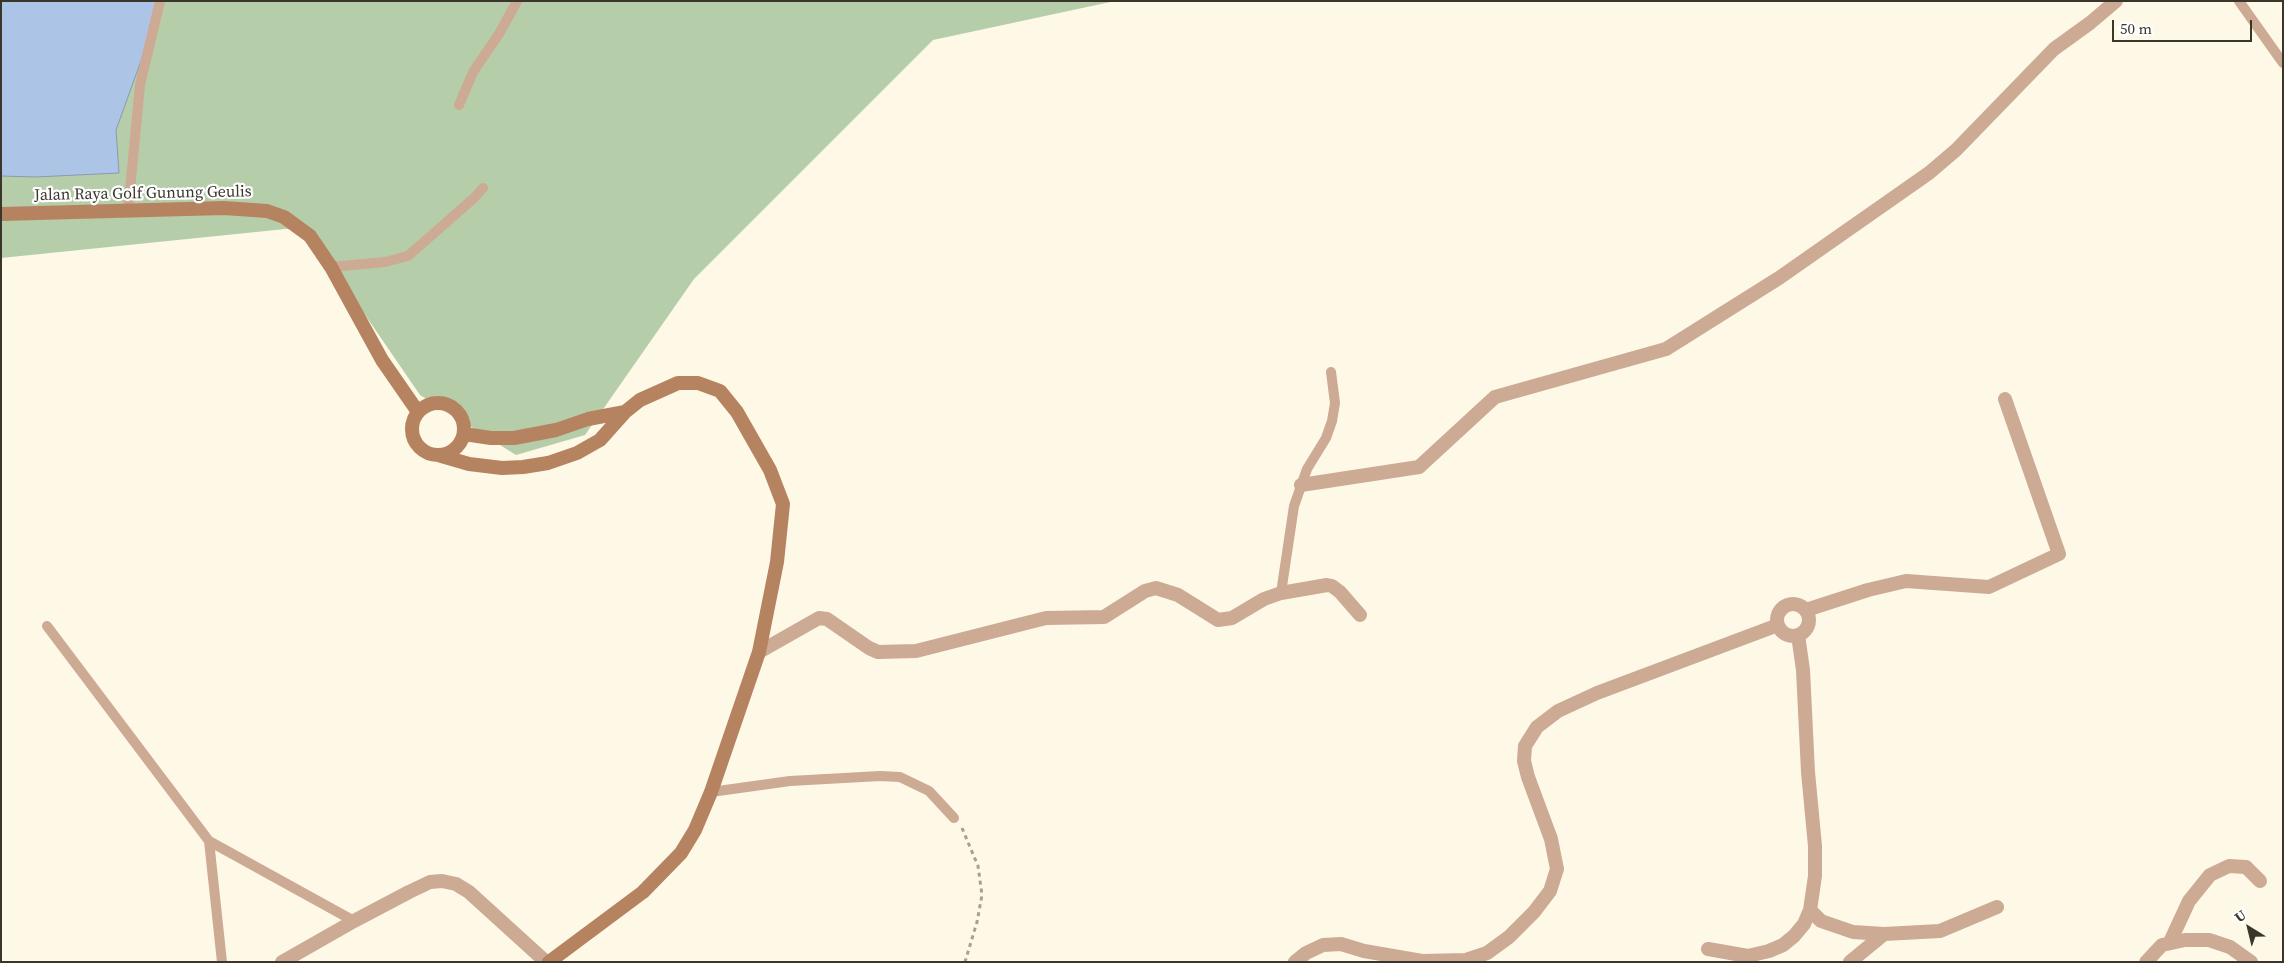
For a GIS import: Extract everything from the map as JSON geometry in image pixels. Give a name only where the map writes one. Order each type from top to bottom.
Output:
[{"type":"main road","name":"Jalan Raya Golf Gunung Geulis","points":[[1,214],[224,208],[267,211],[284,217],[310,236],[331,267],[382,360],[418,412]]},
{"type":"main road","points":[[438,456],[455,449],[461,443],[464,434],[462,418],[450,406],[433,404],[418,412],[412,425],[414,440],[424,451],[438,456],[469,464],[502,468],[548,463],[577,453],[594,443],[640,400],[658,390],[678,383],[698,383],[715,388],[726,396],[744,424],[780,491],[783,513],[777,562],[759,652],[711,792],[695,830],[681,853],[662,874],[604,922],[547,962]]},
{"type":"main road","points":[[464,434],[491,438],[523,437],[556,430],[588,419],[625,412]]},
{"type":"street","points":[[1301,485],[1419,468],[1495,398],[1666,349],[1780,278],[1929,173],[1956,150],[2054,49],[2116,1]]},
{"type":"street","points":[[1806,610],[1868,590],[1906,581],[1989,587],[2059,554],[2005,399]]},
{"type":"street","points":[[759,652],[819,618],[827,619],[870,648],[893,653],[925,649],[1046,618],[1104,617],[1145,591],[1156,588],[1178,596],[1218,620],[1232,618],[1264,599],[1280,593],[1322,585],[1332,586],[1360,615]]},
{"type":"street","points":[[1787,604],[1796,604],[1806,610],[1809,622],[1805,630],[1798,635],[1786,634],[1778,625],[1778,613],[1787,604]]},
{"type":"street","points":[[1295,962],[1306,953],[1323,945],[1341,944],[1364,951],[1422,962],[1466,960],[1487,953],[1509,938],[1534,912],[1550,891],[1557,868],[1551,839],[1524,761],[1525,746],[1537,727],[1558,711],[1597,693],[1778,625]]},
{"type":"street","points":[[1708,948],[1748,956],[1769,951],[1782,945],[1794,936],[1804,924],[1810,910],[1815,876],[1815,846],[1808,772],[1803,670],[1798,635]]},
{"type":"street","points":[[2170,942],[2189,902],[2210,875],[2229,866],[2246,867],[2260,881]]},
{"type":"street","points":[[282,962],[354,921],[430,882],[442,881],[456,884],[469,892],[547,962]]},
{"type":"street","points":[[1810,910],[1821,921],[1845,929],[1884,934],[1940,931],[1997,906]]},
{"type":"street","points":[[1850,962],[1884,934]]},
{"type":"street","points":[[2146,962],[2155,950],[2170,942],[2209,940],[2230,947],[2251,962]]},
{"type":"lane","points":[[128,211],[140,85],[160,1]]},
{"type":"lane","points":[[459,105],[473,72],[499,34],[518,1]]},
{"type":"lane","points":[[2239,1],[2283,63]]},
{"type":"lane","points":[[331,267],[385,262],[408,256],[483,188]]},
{"type":"lane","points":[[1280,593],[1294,506],[1308,469],[1326,438],[1332,421],[1335,404],[1331,372]]},
{"type":"lane","points":[[47,626],[209,841],[354,921]]},
{"type":"lane","points":[[711,792],[790,781],[880,776],[900,777],[929,790],[954,818]]},
{"type":"lane","points":[[209,841],[222,962]]},
{"type":"path","points":[[954,818],[968,839],[978,866],[982,895],[977,922],[965,962]]},
{"type":"green space","points":[[1,1],[1115,1],[933,40],[694,279],[585,435],[516,455],[420,395],[305,227],[1,258]]},
{"type":"water","points":[[1,1],[158,1],[142,58],[116,130],[119,173],[35,177],[1,176]]}]
